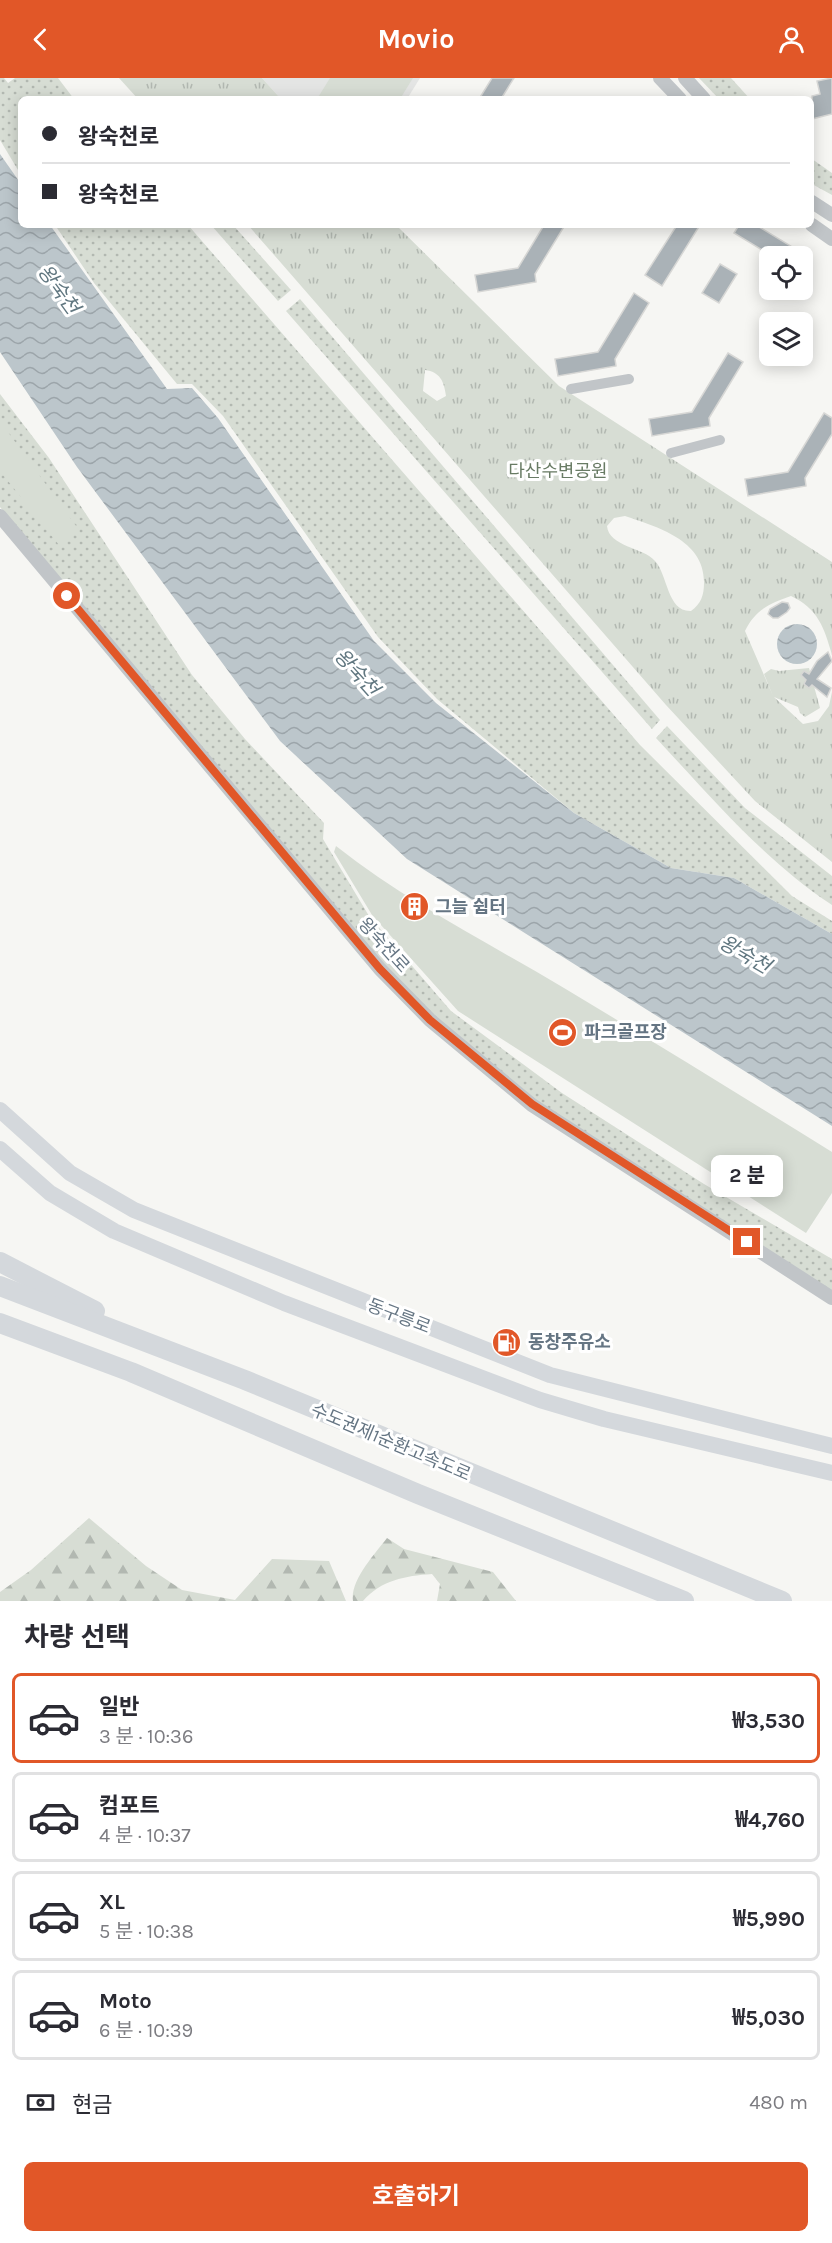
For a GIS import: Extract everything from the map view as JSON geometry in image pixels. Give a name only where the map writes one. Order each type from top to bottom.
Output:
[{"type":"highway","points":[[0,1262],[49,1285],[152,1344]]},
{"type":"highway","name":"수도권제1순환고속도로","points":[[0,1286],[152,1344],[481,1479],[628,1536],[782,1601]]},
{"type":"highway","name":"수도권제1순환고속도로","points":[[0,1323],[164,1385],[418,1494],[684,1601]]},
{"type":"main road","name":"동구릉로","points":[[0,1110],[70,1173],[134,1210],[265,1263],[550,1375],[832,1446]]},
{"type":"main road","name":"동구릉로","points":[[0,1149],[51,1193],[114,1231],[284,1303],[540,1400],[604,1419],[832,1473]]},
{"type":"street","points":[[660,78],[677,96]]},
{"type":"street","points":[[685,78],[701,96]]},
{"type":"street","points":[[814,203],[832,215]]},
{"type":"street","points":[[814,226],[832,238]]},
{"type":"street","points":[[571,389],[629,379]]},
{"type":"street","points":[[671,453],[720,440]]},
{"type":"street","name":"왕숙천로","points":[[0,516],[380,969],[430,1020],[532,1104],[832,1298]]},
{"type":"shaded area","points":[[262,78],[420,78],[409,96],[278,96]]},
{"type":"green space","points":[[0,78],[4,78],[8,83],[15,78],[58,78],[72,96],[18,96],[18,170],[0,140]]},
{"type":"green space","points":[[119,78],[262,78],[278,96],[135,96]]},
{"type":"green space","points":[[330,78],[413,78],[402,96],[319,96]]},
{"type":"green space","points":[[699,78],[731,78],[747,96],[716,96]]},
{"type":"green space","points":[[814,160],[832,173],[832,195],[814,185]]},
{"type":"green space","points":[[57,228],[191,228],[640,745],[792,896],[832,921],[832,934],[734,878],[671,868],[574,813],[437,699],[378,637],[223,416],[192,384],[177,384],[94,283]]},
{"type":"green space","points":[[214,228],[236,228],[291,290],[278,301]]},
{"type":"green space","name":"다산수변공원","points":[[251,228],[399,228],[559,386],[832,562],[832,655],[819,620],[808,607],[791,596],[764,608],[753,618],[745,631],[773,696],[764,674],[771,669],[779,671],[809,668],[820,708],[805,717],[800,713],[798,707],[774,697],[803,724],[818,721],[829,706],[832,692],[832,862],[755,801],[666,705]],"holes":[[[425,370],[440,378],[446,396],[437,401],[423,391]],[[625,516],[651,525],[677,538],[697,556],[702,568],[704,587],[700,602],[691,611],[677,606],[655,561],[650,556],[620,543],[609,533],[607,526],[614,518]]]},
{"type":"green space","points":[[300,299],[660,720],[652,729],[286,311]]},
{"type":"green space","points":[[0,394],[49,458],[192,675],[245,739],[324,823],[323,839],[369,916],[451,1011],[562,1093],[704,1184],[832,1259],[832,1291],[543,1107],[451,1033],[389,974],[0,507]]},
{"type":"green space","points":[[0,421],[79,530],[59,545],[0,471]]},
{"type":"green space","points":[[667,726],[745,808],[832,876],[832,905],[761,848],[697,783],[656,738]]},
{"type":"green space","name":"파크골프장","points":[[336,846],[391,885],[448,921],[564,988],[832,1152],[832,1193],[806,1233],[458,1011],[372,915],[334,852]]},
{"type":"green space","points":[[89,1518],[146,1566],[182,1590],[235,1600],[272,1559],[329,1561],[346,1601],[0,1601],[0,1592],[31,1570]]},
{"type":"green space","points":[[387,1538],[404,1549],[493,1572],[516,1601],[437,1601],[440,1584],[432,1574],[394,1580],[378,1588],[363,1601],[353,1601],[353,1593],[359,1576]]},
{"type":"water","name":"왕숙천","points":[[0,154],[18,180],[18,228],[52,228],[167,389],[192,388],[218,418],[374,641],[436,703],[574,813],[671,868],[734,878],[832,934],[832,1126],[407,859],[280,741],[77,467],[0,352]]},
{"type":"water","points":[[797,624],[805,625],[811,630],[816,636],[816,652],[811,658],[805,663],[797,664],[789,663],[783,658],[778,652],[777,644],[778,636],[783,630],[789,625]]},
{"type":"building","points":[[492,78],[514,78],[503,96],[481,96]]},
{"type":"building","points":[[832,78],[832,114],[814,118],[814,96],[812,96],[820,94],[817,81]]},
{"type":"building","points":[[542,228],[563,228],[535,274],[536,282],[478,292],[475,275],[518,268]]},
{"type":"building","points":[[675,228],[698,228],[662,286],[645,275]]},
{"type":"building","points":[[737,228],[761,228],[791,246],[759,246],[759,248],[734,233]]},
{"type":"building","points":[[720,264],[737,274],[719,303],[702,293]]},
{"type":"building","points":[[634,293],[649,303],[615,359],[616,366],[558,376],[555,359],[598,352]]},
{"type":"building","points":[[728,353],[743,362],[709,418],[710,426],[652,436],[649,419],[692,412]]},
{"type":"building","points":[[824,413],[832,418],[832,434],[805,478],[806,486],[748,496],[745,479],[788,472]]},
{"type":"building","points":[[782,602],[788,603],[790,608],[787,612],[778,618],[773,618],[768,614],[770,609]]},
{"type":"building","points":[[828,652],[832,661],[817,679],[831,688],[827,697],[812,685],[809,688],[804,684],[806,680],[801,675],[804,671],[809,674],[817,661]]},
{"type":"place","name":"그늘 쉼터","points":[[414,907]]},
{"type":"place","name":"파크골프장","points":[[563,1032]]},
{"type":"place","name":"동창주유소","points":[[507,1342]]},
{"type":"route","points":[[67,596],[380,969],[430,1020],[532,1104],[747,1242]]}]
